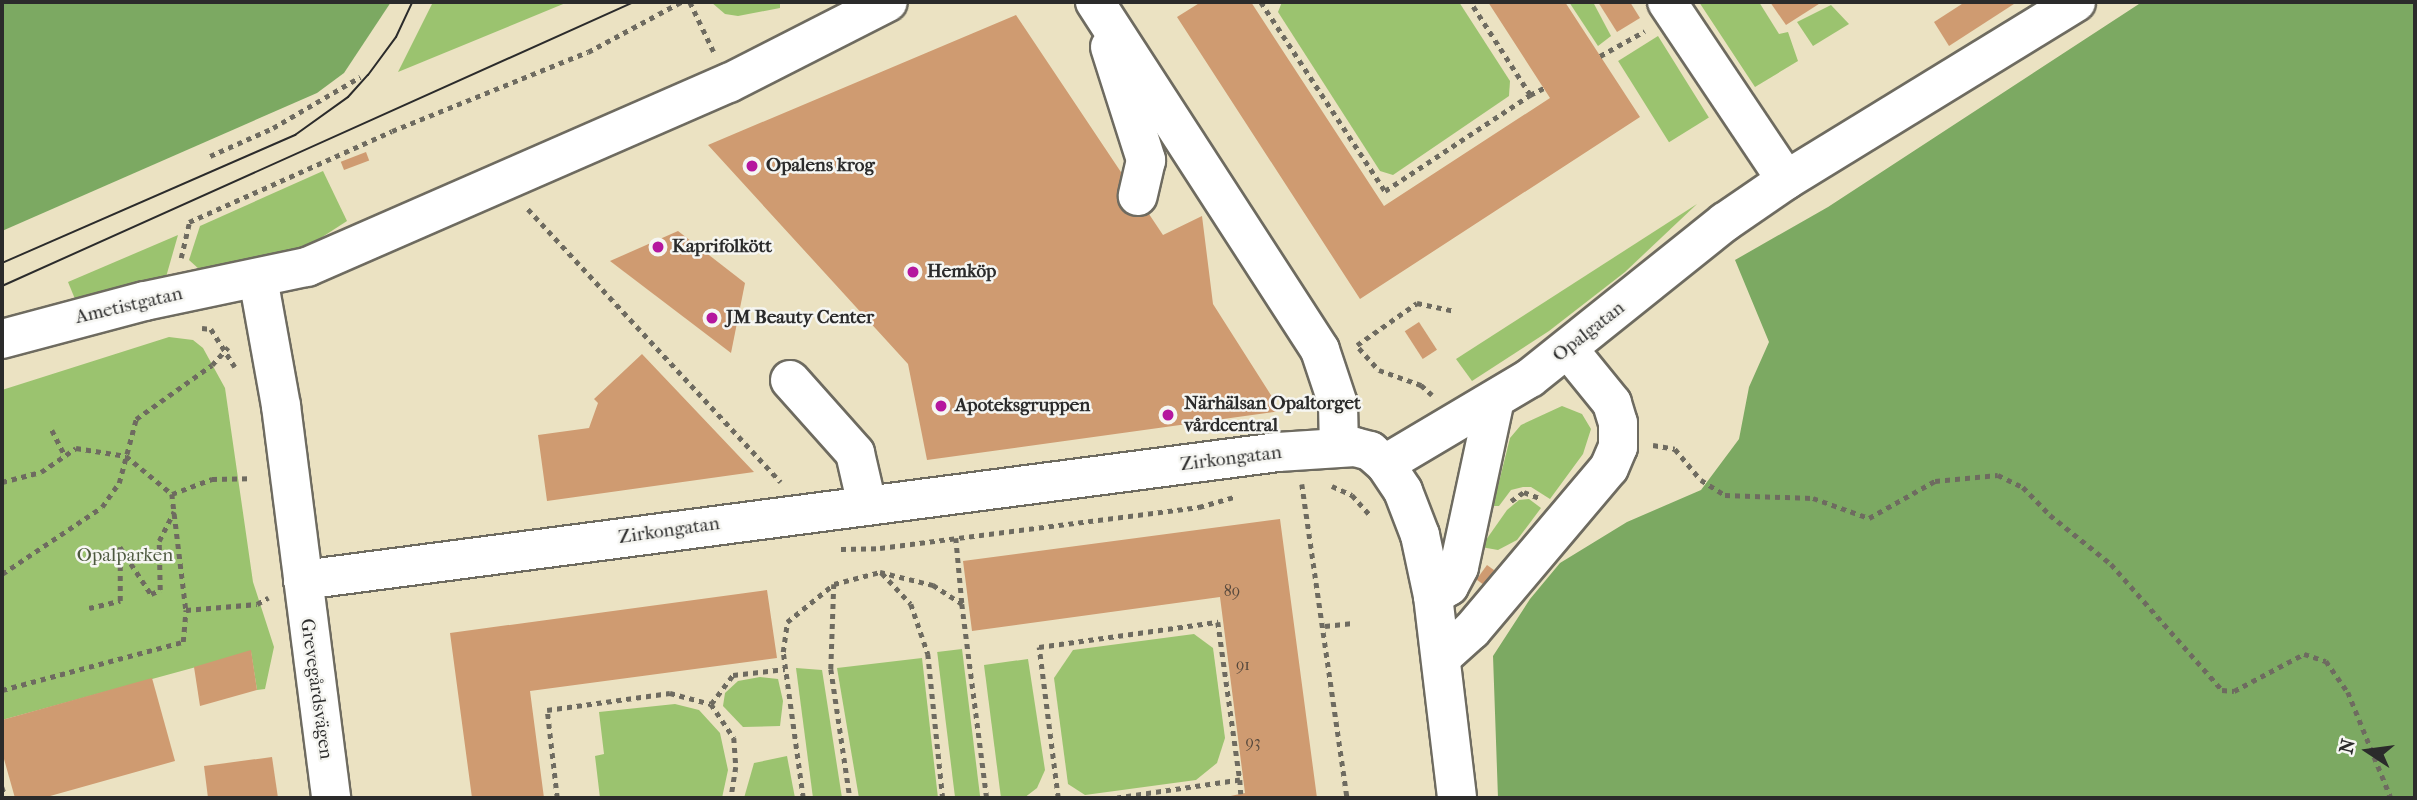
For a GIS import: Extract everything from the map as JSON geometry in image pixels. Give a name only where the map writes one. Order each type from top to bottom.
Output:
[{"type":"street","name":"Ametistgatan","points":[[2,339],[180,293],[307,267],[729,83],[888,2]]},
{"type":"street","points":[[1095,2],[1146,160],[1138,196]]},
{"type":"street","points":[[1095,2],[1320,350],[1338,404],[1339,447]]},
{"type":"street","name":"Opalgatan","points":[[1385,464],[1494,404],[1569,349],[1725,222],[1786,180],[2076,2]]},
{"type":"street","points":[[1671,8],[1786,180]]},
{"type":"street","points":[[258,278],[281,407],[288,588]]},
{"type":"street","points":[[1442,657],[1472,630],[1602,476],[1618,447],[1618,423],[1612,403],[1569,349]]},
{"type":"street","points":[[790,380],[855,453],[867,505]]},
{"type":"street","points":[[1433,596],[1449,586],[1459,567],[1494,404]]},
{"type":"street","name":"Zirkongatan","points":[[288,588],[867,505],[1339,447],[1370,451],[1385,464]]},
{"type":"street","points":[[1385,464],[1403,491],[1420,535],[1442,657],[1457,798]]},
{"type":"street","name":"Grevegårdsvägen","points":[[288,588],[331,798]]},
{"type":"path","points":[[180,293],[177,274],[189,222],[391,131],[587,52],[681,2]]},
{"type":"path","points":[[1263,2],[1385,191],[1544,88]]},
{"type":"path","points":[[1470,2],[1530,95]]},
{"type":"path","points":[[1600,56],[1671,8]]},
{"type":"path","points":[[210,156],[273,128],[360,77]]},
{"type":"path","points":[[522,200],[532,217],[788,491]]},
{"type":"path","points":[[1357,345],[1417,303],[1454,311]]},
{"type":"path","points":[[2,574],[102,507],[113,496],[136,419],[212,365],[227,348]]},
{"type":"path","points":[[52,430],[65,455]]},
{"type":"path","points":[[1618,447],[1661,445],[1675,449],[1702,480],[1725,495],[1813,498],[1869,518],[1935,481],[1998,475],[2023,487],[2050,516],[2111,564],[2222,690],[2234,691],[2304,654],[2326,661],[2348,692],[2391,798]]},
{"type":"path","points":[[2,481],[41,472],[79,448],[126,456],[172,494],[186,610],[183,642],[2,690]]},
{"type":"path","points":[[172,494],[212,480],[251,478]]},
{"type":"path","points":[[1302,482],[1325,626],[1347,798]]},
{"type":"path","points":[[89,608],[120,601],[120,547],[151,594],[160,590],[159,541],[174,511]]},
{"type":"path","points":[[956,538],[987,798]]},
{"type":"path","points":[[803,798],[786,668],[787,622],[834,584],[880,572],[933,585],[962,604]]},
{"type":"path","points":[[880,572],[911,604],[928,654],[943,798]]},
{"type":"path","points":[[834,584],[831,669],[850,798]]},
{"type":"path","points":[[186,610],[257,604],[288,588]]},
{"type":"path","points":[[1058,798],[1040,646],[1218,622],[1241,794]]},
{"type":"path","points":[[1325,626],[1353,623]]},
{"type":"path","points":[[711,704],[733,675],[786,668]]},
{"type":"path","points":[[557,798],[547,710],[670,693],[711,704],[734,738],[736,767],[730,798]]},
{"type":"path","points":[[1117,798],[1240,780]]},
{"type":"path","points":[[2,787],[6,798]]},
{"type":"green space","points":[[2,2],[391,2],[344,73],[317,93],[2,231]]},
{"type":"green space","points":[[433,2],[568,2],[398,72]]},
{"type":"green space","points":[[711,2],[780,2],[780,8],[738,16],[725,14]]},
{"type":"green space","points":[[1282,2],[1459,2],[1510,81],[1509,96],[1393,175],[1380,171],[1278,12]]},
{"type":"green space","points":[[1569,2],[1593,2],[1611,36],[1598,46]]},
{"type":"green space","points":[[1699,2],[1759,2],[1779,34],[1788,32],[1798,61],[1755,87]]},
{"type":"green space","points":[[2142,2],[2415,2],[2415,798],[1498,798],[1493,656],[1530,599],[1560,563],[1627,522],[1701,490],[1739,439],[1749,387],[1769,342],[1735,260],[1828,207]]},
{"type":"green space","points":[[1831,5],[1849,24],[1813,46],[1797,22]]},
{"type":"green space","points":[[1658,36],[1709,117],[1669,142],[1618,61]]},
{"type":"green space","points":[[323,171],[347,221],[313,243],[278,255],[200,270],[189,260],[200,226]]},
{"type":"green space","points":[[1697,204],[1625,272],[1549,331],[1472,381],[1456,359]]},
{"type":"green space","points":[[178,235],[166,277],[75,299],[68,282]]},
{"type":"green space","name":"Opalparken","points":[[169,337],[193,340],[203,348],[225,388],[253,582],[274,647],[265,689],[257,690],[251,652],[2,720],[2,390]]},
{"type":"green space","points":[[1562,406],[1582,414],[1591,429],[1583,454],[1550,499],[1531,487],[1523,487],[1511,490],[1499,506],[1493,506],[1510,438],[1521,425]]},
{"type":"green space","points":[[1529,499],[1541,508],[1517,540],[1498,550],[1481,547],[1507,510],[1519,500]]},
{"type":"green space","points":[[1194,634],[1213,648],[1225,738],[1217,763],[1196,780],[1085,795],[1068,784],[1054,678],[1073,650]]},
{"type":"green space","points":[[962,649],[980,798],[955,798],[937,652]]},
{"type":"green space","points":[[922,658],[938,798],[859,798],[837,668]]},
{"type":"green space","points":[[1028,659],[1045,770],[1037,788],[1024,798],[1001,798],[984,665]]},
{"type":"green space","points":[[796,668],[822,670],[842,798],[813,798]]},
{"type":"green space","points":[[760,677],[778,679],[783,701],[780,726],[743,727],[723,706],[725,693],[738,681]]},
{"type":"green space","points":[[675,704],[699,710],[720,733],[728,770],[722,798],[600,798],[595,756],[604,754],[599,712]]},
{"type":"green space","points":[[787,756],[795,798],[744,798],[754,763]]},
{"type":"building","points":[[1201,2],[1251,2],[1384,206],[1550,98],[1488,2],[1565,2],[1640,117],[1360,299],[1177,17]]},
{"type":"building","points":[[1598,2],[1630,2],[1640,18],[1617,32]]},
{"type":"building","points":[[1770,2],[1822,2],[1786,25]]},
{"type":"building","points":[[1965,2],[2017,2],[1949,46],[1934,22]]},
{"type":"building","points":[[1016,15],[1163,235],[1202,216],[1213,304],[1281,411],[927,460],[908,364],[708,145]]},
{"type":"building","points":[[366,152],[369,160],[344,170],[341,162]]},
{"type":"building","name":"JM Beauty Center","points":[[678,231],[745,283],[731,353],[610,261]]},
{"type":"building","points":[[1419,322],[1437,350],[1423,359],[1405,331]]},
{"type":"building","points":[[642,354],[754,472],[547,501],[538,435],[589,428],[598,403],[594,399]]},
{"type":"building","points":[[1280,519],[1317,798],[1221,798],[1245,793],[1220,597],[972,631],[963,561]]},
{"type":"building","points":[[1487,565],[1494,570],[1484,585],[1476,580]]},
{"type":"building","points":[[767,590],[777,658],[530,691],[544,798],[472,798],[450,633]]},
{"type":"building","points":[[251,650],[257,690],[200,706],[194,667]]},
{"type":"building","points":[[152,678],[175,761],[43,798],[15,798],[2,752],[2,720]]},
{"type":"building","points":[[272,757],[278,798],[208,798],[204,766]]},
{"type":"tram line","points":[[2,263],[295,135],[348,97],[368,75],[396,37],[412,2]]},
{"type":"tram line","points":[[2,286],[634,2]]},
{"type":"place","name":"Opalens krog","points":[[752,166]]},
{"type":"place","name":"Kaprifolkött","points":[[658,247]]},
{"type":"place","name":"Hemköp","points":[[913,272]]},
{"type":"place","name":"JM Beauty Center","points":[[712,318]]},
{"type":"place","name":"Apoteksgruppen","points":[[941,406]]},
{"type":"place","name":"Närhälsan Opaltorget vårdcentral","points":[[1168,415]]}]
